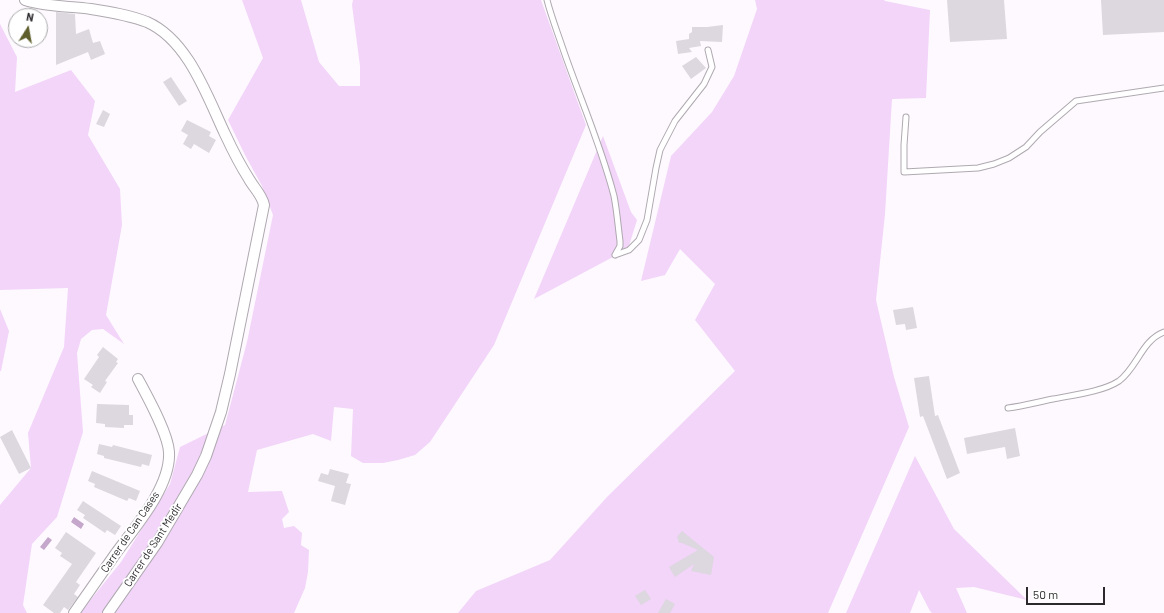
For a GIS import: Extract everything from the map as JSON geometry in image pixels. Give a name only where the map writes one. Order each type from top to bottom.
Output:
[{"type":"street","name":"Carrer de Sant Medir","points":[[25,0],[44,5],[81,8],[125,16],[148,23],[169,36],[185,56],[236,157],[263,199],[264,212],[228,385],[209,448],[197,475],[157,543],[108,613]]},
{"type":"street","name":"Carrer de Can Cases","points":[[74,613],[155,496],[169,464],[169,450],[165,436],[138,379]]},
{"type":"lane","points":[[548,0],[558,36],[596,141],[617,210],[620,246],[615,256],[629,250],[639,240],[647,220],[660,150],[675,121],[704,84],[712,67],[708,50]]},
{"type":"lane","points":[[906,117],[904,172],[978,168],[1009,158],[1026,147],[1040,132],[1076,101],[1164,88]]},
{"type":"lane","points":[[1008,408],[1088,392],[1118,382],[1132,367],[1150,342],[1159,334],[1164,332]]},
{"type":"shaded area","points":[[242,0],[301,0],[319,62],[339,86],[360,86],[360,66],[352,5],[353,0],[541,0],[586,125],[494,345],[430,442],[415,455],[383,463],[363,463],[351,456],[353,409],[334,407],[331,441],[313,434],[257,450],[248,492],[282,491],[289,512],[282,519],[284,528],[294,526],[302,533],[301,545],[309,550],[308,572],[305,588],[294,613],[80,613],[121,562],[170,484],[180,447],[225,425],[247,342],[273,215],[262,186],[228,120],[263,58]]},
{"type":"shaded area","points":[[755,0],[884,0],[930,10],[926,98],[892,99],[885,214],[876,300],[894,377],[909,427],[828,613],[458,613],[476,591],[550,560],[607,497],[735,371],[695,320],[715,284],[680,249],[665,275],[641,281],[671,156],[712,112],[734,76],[757,9]]},
{"type":"shaded area","points":[[0,24],[8,40],[8,48],[12,48],[17,57],[15,92],[71,70],[95,101],[88,135],[120,189],[122,225],[106,315],[124,344],[103,329],[92,330],[81,339],[77,353],[83,432],[57,517],[32,544],[23,605],[27,613],[0,613],[0,505],[31,468],[28,433],[64,347],[68,288],[0,290]]},
{"type":"shaded area","points":[[603,136],[631,212],[637,220],[628,249],[534,299]]},
{"type":"shaded area","points":[[0,309],[9,331],[1,371],[0,371]]},
{"type":"shaded area","points":[[915,456],[954,529],[1027,600],[974,587],[956,588],[967,613],[932,613],[919,590],[910,613],[846,613]]},
{"type":"shaded area","points":[[74,517],[84,524],[81,529],[71,522]]},
{"type":"shaded area","points":[[48,537],[52,540],[44,550],[40,547]]},
{"type":"building","points":[[947,0],[1004,0],[1007,39],[950,42]]},
{"type":"building","points":[[1101,0],[1164,0],[1164,32],[1103,35]]},
{"type":"building","points":[[56,12],[75,14],[76,34],[89,29],[93,43],[100,41],[105,54],[91,60],[88,52],[56,65]]},
{"type":"building","points":[[723,25],[722,42],[700,41],[701,46],[689,48],[692,52],[678,54],[676,41],[689,39],[689,34],[692,32],[692,27]]},
{"type":"building","points":[[696,57],[706,68],[691,79],[682,66]]},
{"type":"building","points":[[171,77],[187,101],[179,106],[163,82]]},
{"type":"building","points":[[103,110],[110,114],[104,127],[96,124]]},
{"type":"building","points":[[187,120],[211,132],[209,136],[216,140],[209,153],[194,144],[191,149],[183,144],[188,135],[181,131]]},
{"type":"building","points":[[913,307],[917,328],[906,330],[905,324],[896,325],[893,310]]},
{"type":"building","points":[[103,347],[118,359],[116,362],[118,363],[105,381],[107,382],[100,393],[91,387],[93,385],[84,379],[99,357],[97,355]]},
{"type":"building","points":[[929,376],[935,416],[938,415],[960,473],[947,479],[923,416],[920,417],[914,378]]},
{"type":"building","points":[[97,404],[129,405],[129,415],[133,415],[133,425],[124,425],[124,428],[105,427],[105,424],[96,423]]},
{"type":"building","points":[[1015,428],[1020,456],[1007,459],[1005,447],[967,454],[964,438]]},
{"type":"building","points":[[12,430],[31,468],[19,474],[0,437]]},
{"type":"building","points":[[99,444],[112,447],[113,445],[152,455],[149,466],[142,464],[141,467],[104,458],[104,456],[97,454]]},
{"type":"building","points":[[330,469],[349,474],[346,483],[351,484],[345,505],[331,501],[335,486],[318,481],[321,473],[328,475]]},
{"type":"building","points":[[92,471],[140,491],[136,501],[129,498],[127,501],[94,487],[95,484],[88,481]]},
{"type":"building","points":[[83,501],[121,526],[115,535],[107,530],[105,533],[83,518],[85,515],[77,510]]},
{"type":"building","points":[[682,531],[714,557],[711,575],[691,571],[694,564],[675,577],[669,567],[698,550],[679,543],[677,537]]},
{"type":"building","points":[[66,532],[96,553],[76,582],[80,585],[74,594],[78,597],[68,610],[64,607],[60,613],[54,613],[43,605],[72,564],[60,556],[62,553],[55,548]]},
{"type":"building","points":[[645,590],[651,599],[641,605],[635,596]]},
{"type":"building","points":[[666,599],[675,604],[670,613],[658,613]]}]
